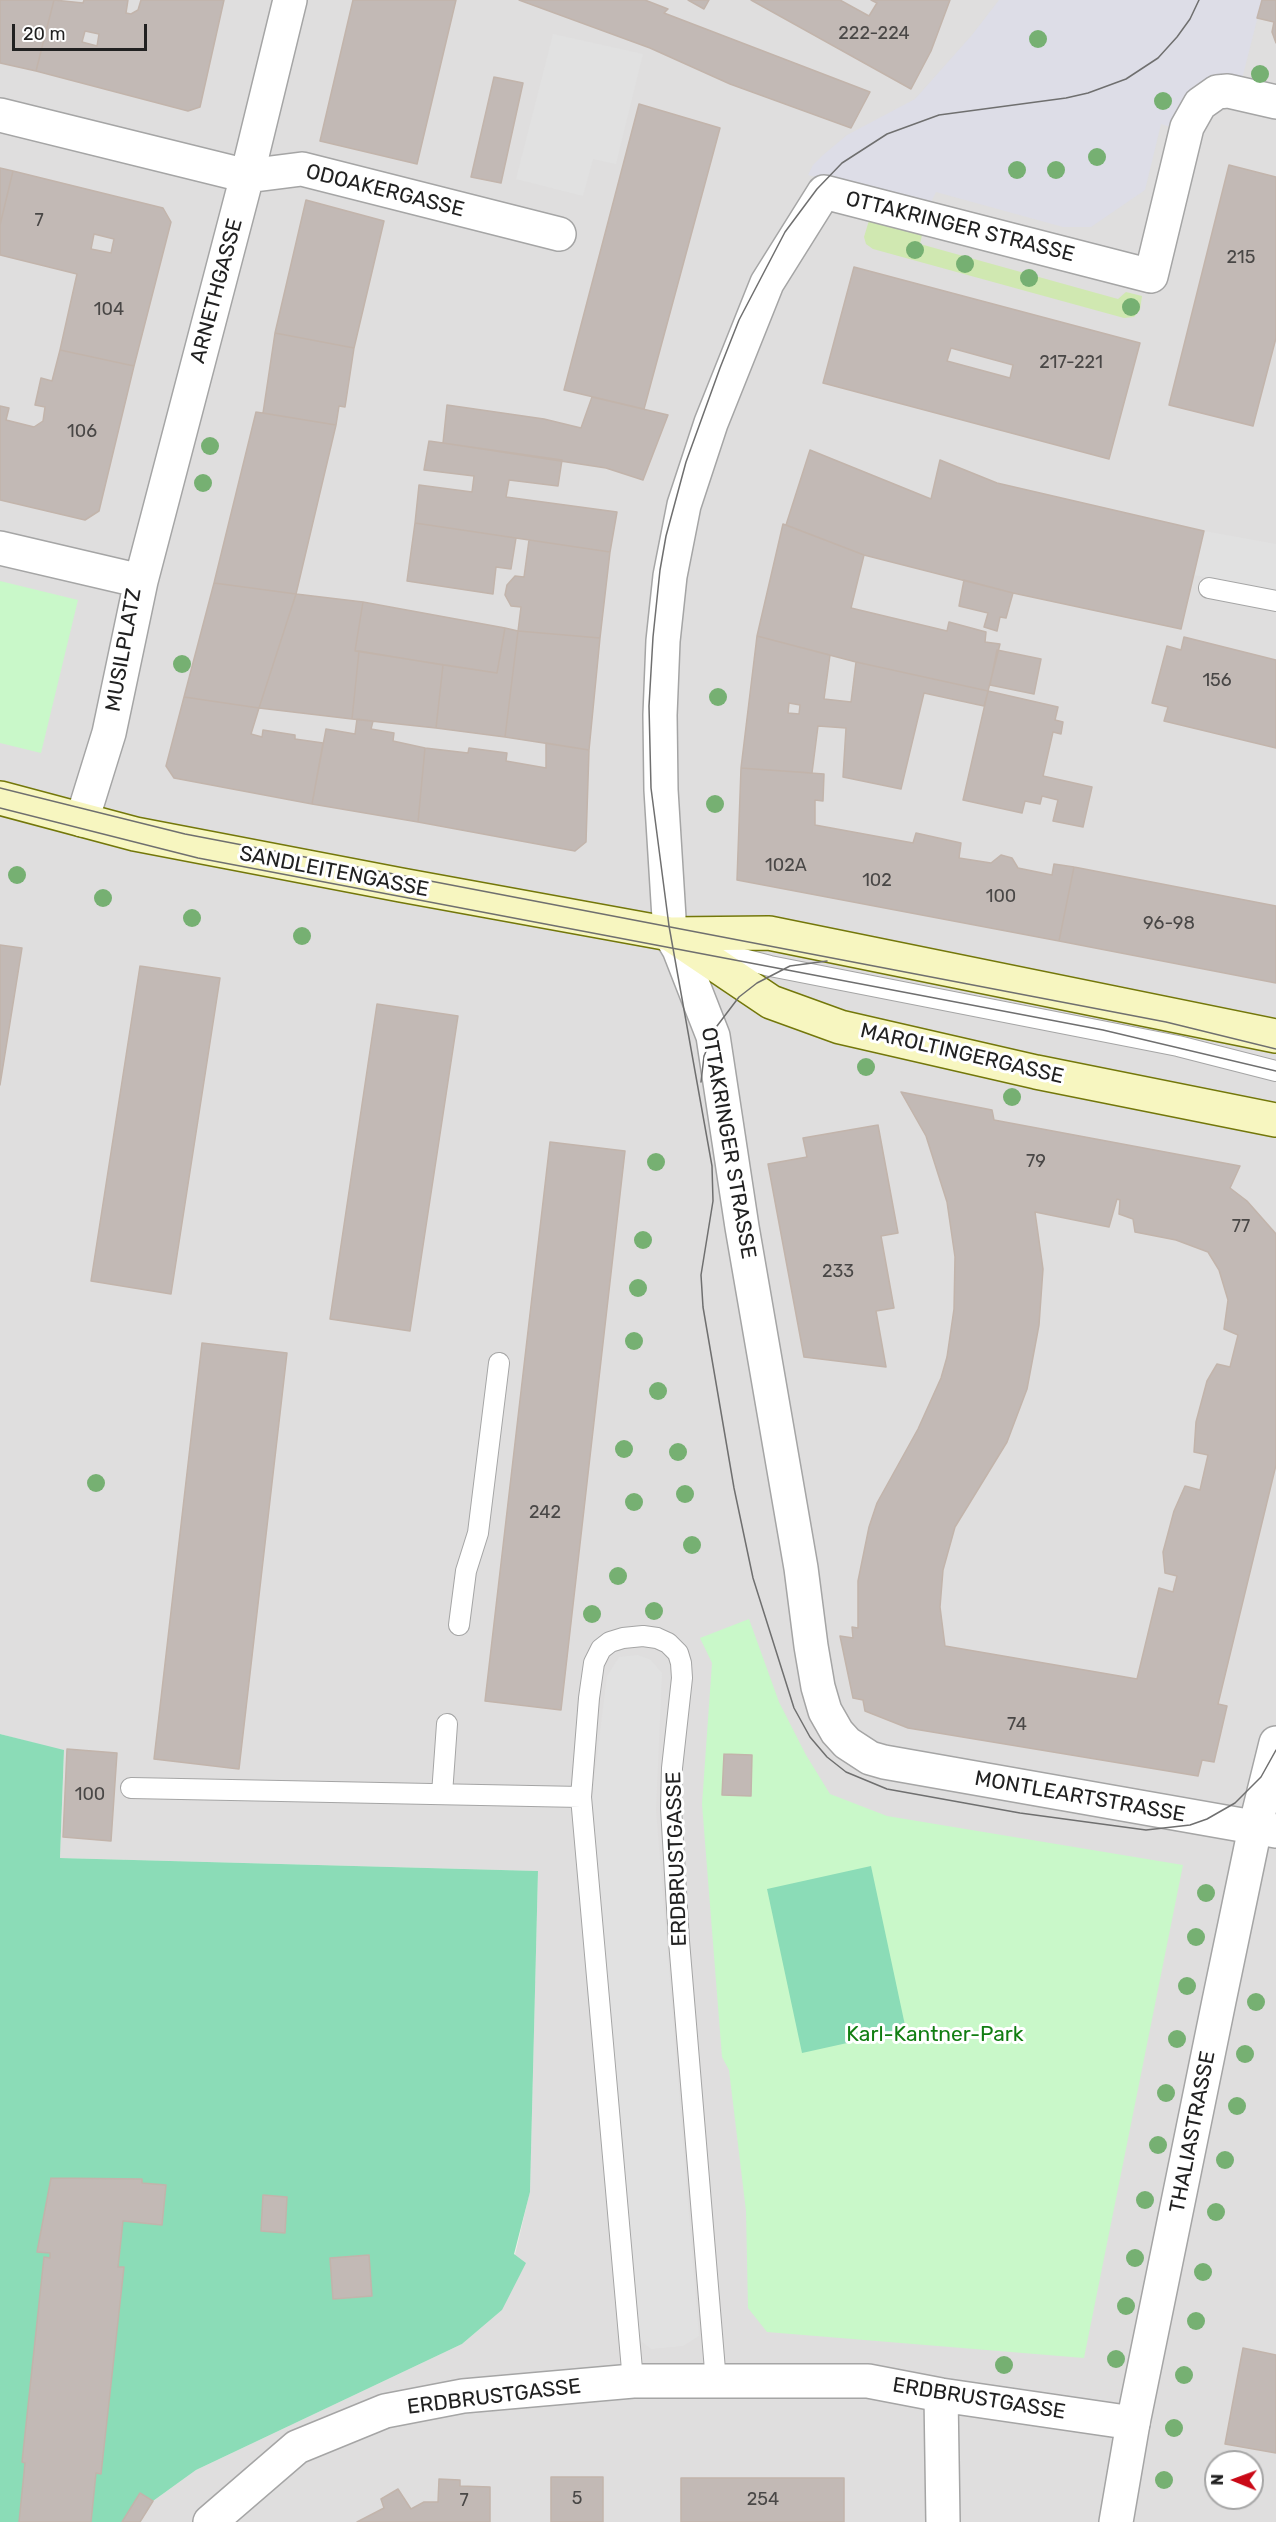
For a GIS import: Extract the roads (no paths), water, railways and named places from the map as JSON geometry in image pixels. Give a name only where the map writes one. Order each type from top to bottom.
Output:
[{"type":"main road","name":"SANDLEITENGASSE","points":[[0,798],[147,836],[670,934]]},
{"type":"main road","points":[[670,934],[770,933],[1276,1036]]},
{"type":"main road","name":"MAROLTINGERGASSE","points":[[670,934],[771,1002],[840,1027],[1036,1072],[1276,1120]]},
{"type":"street","name":"ARNETHGASSE","points":[[141,581],[247,176],[290,0]]},
{"type":"street","name":"OTTAKRINGER STRASSE","points":[[884,1762],[870,1758],[847,1743],[825,1711],[818,1686],[801,1568],[742,1227],[713,1036],[679,948],[670,934],[660,790],[660,715],[663,641],[670,576],[684,505],[711,423],[767,283],[824,192],[1150,276],[1192,115],[1200,104],[1217,92],[1242,93],[1276,102]]},
{"type":"street","name":"ODOAKERGASSE","points":[[0,115],[247,176],[303,169],[560,234]]},
{"type":"street","name":"MUSILPLATZ","points":[[0,548],[141,581],[109,733],[82,820]]},
{"type":"street","name":"THALIASTRASSE","points":[[1116,2522],[1133,2423],[1266,1829],[1276,1743]]},
{"type":"street","name":"MONTLEARTSTRASSE","points":[[884,1762],[1266,1829]]},
{"type":"street","name":"ERDBRUSTGASSE","points":[[210,2522],[297,2447],[385,2410],[463,2396],[633,2381],[868,2381],[942,2395],[1133,2423]]},
{"type":"street","points":[[942,2395],[943,2522]]},
{"type":"lane","points":[[1209,588],[1276,601]]},
{"type":"lane","points":[[670,934],[699,947],[770,966],[1103,1030],[1276,1071]]},
{"type":"lane","points":[[459,1625],[466,1571],[478,1533],[499,1363]]},
{"type":"lane","name":"ERDBRUSTGASSE","points":[[633,2381],[581,1797],[594,1663],[601,1649],[610,1642],[623,1638],[650,1637],[668,1643],[678,1653],[682,1678],[672,1768],[671,1808],[679,1941],[716,2382]]},
{"type":"lane","points":[[442,1794],[447,1724]]},
{"type":"lane","points":[[131,1788],[581,1797]]},
{"type":"tram line","points":[[1199,0],[1190,19],[1158,58],[1126,79],[1088,93],[1066,98],[939,115],[887,134],[842,163],[817,189],[785,232],[739,320],[720,368],[686,462],[666,536],[653,637],[649,706],[651,788],[669,926],[712,1166],[713,1201],[701,1275],[703,1307],[734,1488],[753,1578],[794,1708],[810,1737],[827,1757],[846,1772],[887,1789],[1020,1813],[1146,1830],[1190,1825],[1207,1819],[1235,1803],[1261,1777],[1276,1750]]},
{"type":"tram line","points":[[0,788],[185,834],[1166,1022],[1276,1049]]},
{"type":"tram line","points":[[0,808],[198,858],[1103,1030],[1276,1071]]},
{"type":"tram line","points":[[701,1082],[704,1056],[717,1026],[739,997],[757,983],[790,966],[827,961]]},
{"type":"park label","name":"Karl-Kantner-Park","points":[[935,2035]]}]
